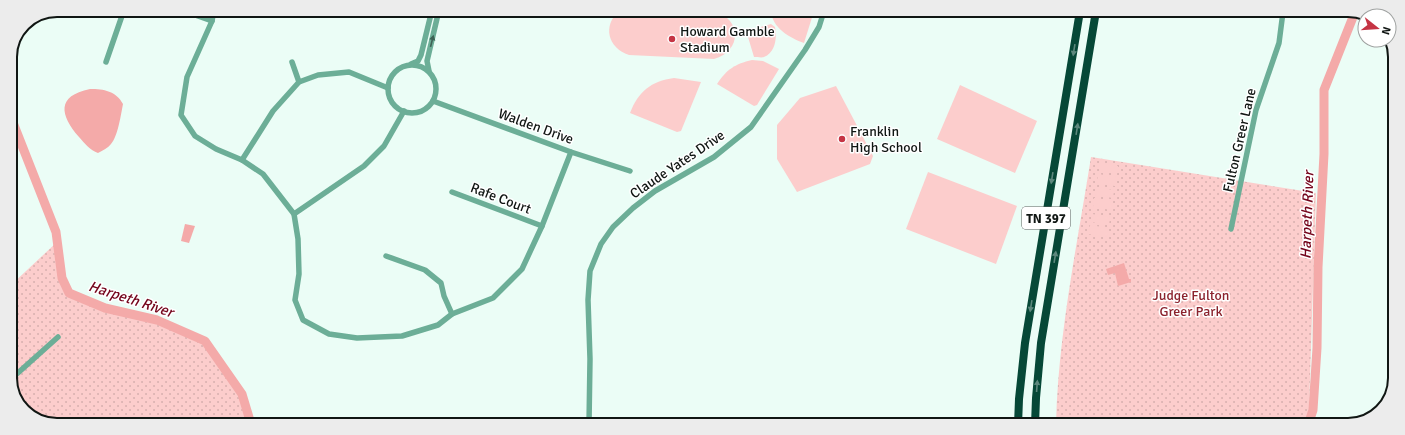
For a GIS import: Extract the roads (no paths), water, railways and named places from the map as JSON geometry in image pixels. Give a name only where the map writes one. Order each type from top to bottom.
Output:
[{"type":"highway","name":"TN 397","points":[[1018,418],[1025,343],[1079,17]]},
{"type":"highway","name":"TN 397","points":[[1035,418],[1041,343],[1095,17]]},
{"type":"street","points":[[106,62],[122,17]]},
{"type":"street","points":[[202,17],[212,20]]},
{"type":"street","points":[[213,17],[187,77],[181,115],[195,136],[216,149],[242,160],[263,174],[294,214],[298,239],[299,274],[295,300],[303,320],[328,334],[357,338],[402,336],[438,325],[452,314],[492,298],[522,268],[542,226],[571,152]]},
{"type":"street","points":[[411,65],[418,61],[421,55],[430,17]]},
{"type":"street","points":[[429,71],[422,66],[411,65],[401,67],[393,74],[388,88],[389,95],[393,103],[404,112],[413,113],[420,112],[427,108],[433,101],[437,88],[434,79],[427,67],[427,61],[436,17]]},
{"type":"street","name":"Claude Yates Drive","points":[[589,418],[590,359],[588,300],[590,271],[601,244],[613,227],[633,208],[655,191],[714,157],[751,127],[805,50],[819,27],[822,17]]},
{"type":"street","name":"Fulton Greer Lane","points":[[1231,229],[1256,110],[1278,47],[1282,17]]},
{"type":"street","points":[[292,62],[299,82]]},
{"type":"street","points":[[242,160],[273,111],[299,82],[318,75],[349,72],[388,88]]},
{"type":"street","name":"Walden Drive","points":[[433,101],[571,152],[630,171]]},
{"type":"street","points":[[294,214],[364,166],[384,146],[404,112]]},
{"type":"street","name":"Rafe Court","points":[[452,192],[542,226]]},
{"type":"street","points":[[386,256],[425,270],[441,283],[444,296],[452,314]]},
{"type":"street","points":[[17,374],[58,337]]},
{"type":"waterway","name":"Harpeth River","points":[[1310,418],[1313,410],[1317,348],[1318,267],[1324,154],[1324,90],[1353,17]]},
{"type":"waterway","name":"Harpeth River","points":[[17,133],[56,232],[62,278],[69,293],[105,308],[157,320],[205,341],[242,394],[249,418]]},
{"type":"place","name":"Howard Gamble Stadium","points":[[672,39]]},
{"type":"place","name":"Franklin High School","points":[[842,139]]},
{"type":"park label","name":"Judge Fulton Greer Park","points":[[1191,304]]}]
